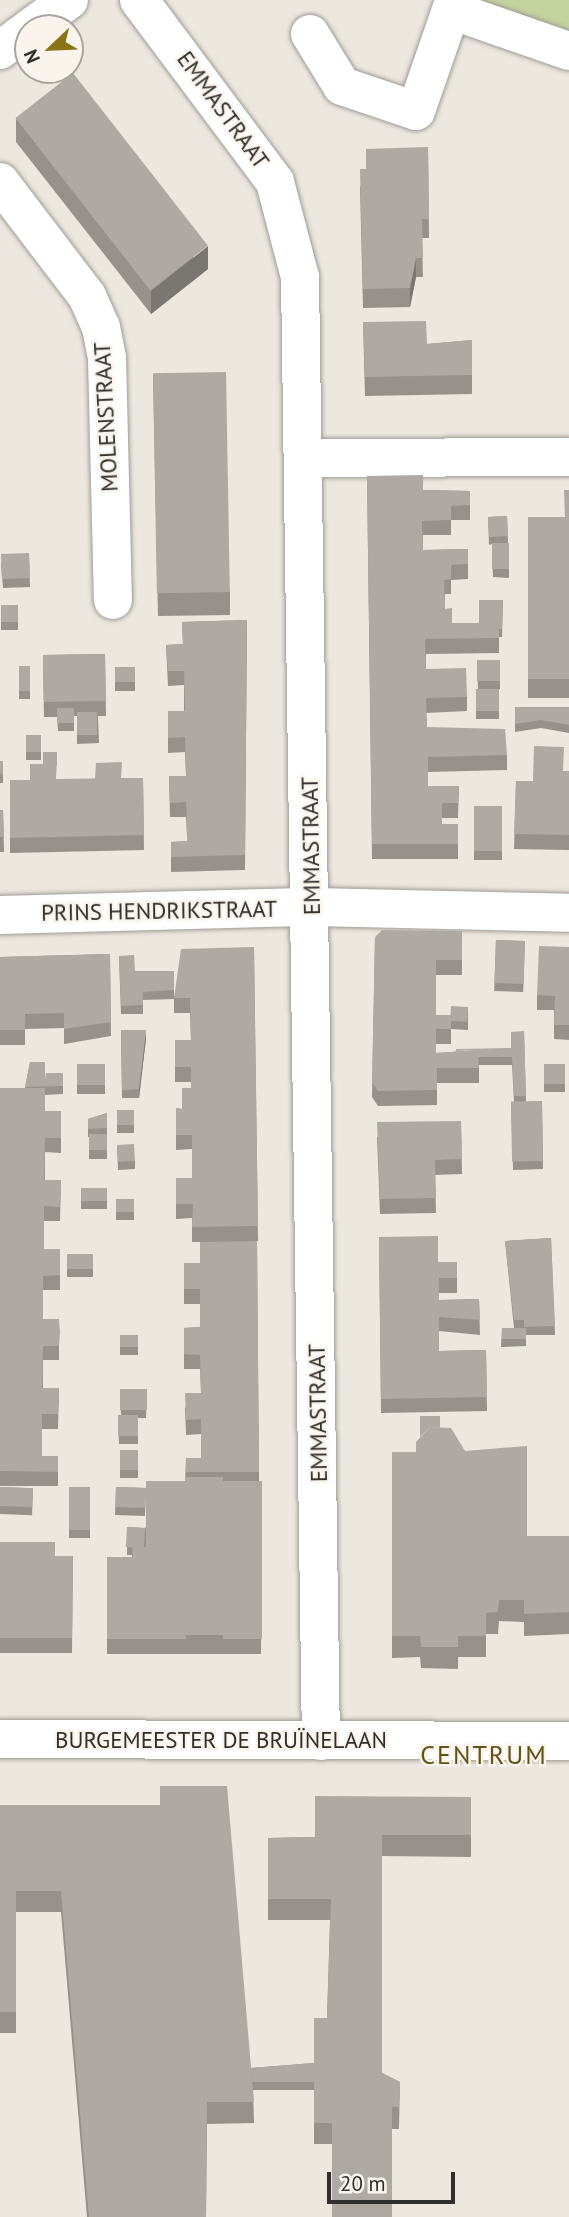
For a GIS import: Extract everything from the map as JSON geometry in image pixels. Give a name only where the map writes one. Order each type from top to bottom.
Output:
[{"type":"street","points":[[50,14],[69,0]]},
{"type":"street","name":"EMMASTRAAT","points":[[139,0],[253,144],[279,193],[300,277],[313,907],[321,1741]]},
{"type":"street","points":[[310,34],[342,86],[416,111],[451,10],[569,51]]},
{"type":"street","name":"MOLENSTRAAT","points":[[0,182],[87,296],[101,327],[107,358],[113,600]]},
{"type":"street","points":[[304,458],[569,457]]},
{"type":"street","name":"PRINS HENDRIKSTRAAT","points":[[0,915],[313,907],[569,913]]},
{"type":"street","name":"BURGEMEESTER DE BRUÏNELAAN","points":[[0,1740],[569,1741]]},
{"type":"green space","points":[[467,0],[569,0],[569,34]]},
{"type":"building","points":[[59,84],[82,84],[208,246],[150,291],[15,118]]},
{"type":"building","points":[[428,147],[429,219],[422,219],[423,258],[416,258],[410,288],[363,289],[360,169],[366,169],[366,149]]},
{"type":"building","points":[[426,321],[427,344],[472,340],[472,375],[365,377],[363,322]]},
{"type":"building","points":[[226,372],[230,592],[157,593],[153,373]]},
{"type":"building","points":[[423,475],[423,490],[470,491],[470,505],[451,506],[451,520],[422,521],[423,550],[468,549],[468,564],[451,565],[451,579],[444,580],[445,609],[452,608],[452,623],[499,623],[499,638],[425,639],[426,669],[466,668],[467,697],[426,698],[427,727],[505,729],[507,755],[428,757],[428,786],[459,786],[458,803],[442,803],[442,824],[458,824],[458,844],[372,844],[367,476]]},
{"type":"building","points":[[564,490],[569,490],[569,679],[528,679],[528,517],[565,517]]},
{"type":"building","points":[[507,516],[508,536],[489,537],[488,517]]},
{"type":"building","points":[[492,543],[509,543],[509,569],[492,569]]},
{"type":"building","points":[[29,553],[30,578],[2,579],[1,554]]},
{"type":"building","points":[[479,600],[503,600],[502,629],[499,629],[499,623],[479,623]]},
{"type":"building","points":[[1,605],[18,605],[18,622],[1,622]]},
{"type":"building","points":[[247,620],[245,855],[171,857],[171,842],[187,841],[187,822],[186,802],[170,803],[169,776],[186,776],[185,737],[168,738],[168,711],[185,711],[184,671],[168,671],[166,645],[183,644],[182,622]]},
{"type":"building","points":[[105,654],[106,701],[44,702],[43,655]]},
{"type":"building","points":[[477,660],[500,660],[500,681],[477,681]]},
{"type":"building","points":[[19,666],[30,666],[30,691],[19,691]]},
{"type":"building","points":[[115,667],[135,667],[135,682],[115,682]]},
{"type":"building","points":[[476,689],[499,689],[499,711],[476,711]]},
{"type":"building","points":[[515,707],[569,707],[569,725],[541,720],[515,724]]},
{"type":"building","points":[[57,708],[74,708],[74,723],[57,723]]},
{"type":"building","points":[[77,712],[97,712],[97,735],[77,735]]},
{"type":"building","points":[[26,735],[41,735],[41,752],[26,752]]},
{"type":"building","points":[[534,746],[564,747],[563,771],[569,771],[569,835],[514,834],[516,781],[533,781]]},
{"type":"building","points":[[43,752],[57,752],[57,766],[43,764]]},
{"type":"building","points":[[0,761],[3,761],[3,774],[0,774]]},
{"type":"building","points":[[122,762],[121,778],[143,778],[144,835],[10,838],[10,780],[30,780],[30,764],[56,764],[56,779],[95,779],[96,763]]},
{"type":"building","points":[[474,806],[502,806],[502,851],[474,851]]},
{"type":"building","points":[[0,810],[3,810],[4,837],[0,837]]},
{"type":"building","points":[[382,930],[462,931],[462,960],[436,960],[436,1015],[451,1015],[451,1029],[436,1029],[436,1053],[478,1050],[479,1068],[437,1068],[437,1090],[378,1091],[372,1082],[375,937]]},
{"type":"building","points":[[496,940],[525,941],[523,984],[494,983]]},
{"type":"building","points":[[539,946],[569,947],[569,1025],[554,1025],[555,996],[537,995]]},
{"type":"building","points":[[254,947],[258,1226],[192,1227],[193,1204],[176,1204],[176,1178],[192,1178],[192,1135],[176,1135],[176,1108],[182,1109],[182,1088],[191,1088],[191,1067],[175,1067],[175,1040],[191,1040],[190,998],[174,998],[181,949]]},
{"type":"building","points":[[110,954],[111,1022],[64,1029],[64,1013],[25,1014],[25,1030],[0,1030],[0,957]]},
{"type":"building","points":[[134,955],[135,971],[174,971],[174,990],[143,992],[143,1005],[121,1006],[119,956]]},
{"type":"building","points":[[451,1006],[468,1007],[467,1022],[450,1021]]},
{"type":"building","points":[[121,1030],[146,1030],[139,1089],[122,1090]]},
{"type":"building","points":[[524,1031],[526,1096],[514,1096],[512,1057],[478,1057],[478,1050],[456,1051],[511,1048],[511,1032]]},
{"type":"building","points":[[30,1062],[45,1062],[45,1079],[46,1073],[63,1073],[63,1086],[25,1087]]},
{"type":"building","points":[[77,1064],[105,1064],[105,1085],[77,1085]]},
{"type":"building","points":[[544,1064],[565,1064],[565,1084],[544,1084]]},
{"type":"building","points":[[0,1088],[45,1088],[45,1111],[61,1111],[61,1138],[45,1138],[44,1180],[61,1180],[60,1207],[44,1206],[44,1249],[60,1249],[60,1275],[43,1276],[43,1319],[59,1319],[60,1332],[59,1346],[43,1346],[42,1388],[59,1388],[58,1414],[42,1414],[42,1456],[58,1456],[58,1472],[0,1471]]},
{"type":"building","points":[[542,1101],[543,1161],[512,1162],[511,1102]]},
{"type":"building","points":[[117,1110],[134,1110],[134,1125],[117,1125]]},
{"type":"building","points":[[107,1113],[107,1128],[88,1129],[88,1119]]},
{"type":"building","points":[[461,1121],[462,1159],[435,1160],[436,1198],[380,1199],[377,1122]]},
{"type":"building","points":[[89,1134],[107,1134],[107,1150],[89,1150]]},
{"type":"building","points":[[134,1144],[135,1161],[118,1162],[117,1145]]},
{"type":"building","points":[[81,1188],[107,1188],[107,1201],[81,1201]]},
{"type":"building","points":[[116,1199],[134,1199],[134,1212],[116,1212]]},
{"type":"building","points":[[438,1236],[438,1262],[457,1262],[457,1278],[439,1278],[439,1300],[479,1299],[480,1320],[439,1317],[439,1351],[486,1350],[487,1397],[381,1399],[379,1237]]},
{"type":"building","points":[[551,1238],[555,1326],[524,1327],[524,1320],[514,1320],[505,1241]]},
{"type":"building","points":[[257,1241],[259,1472],[186,1472],[186,1458],[201,1458],[201,1419],[186,1420],[185,1393],[201,1393],[200,1355],[184,1354],[184,1328],[200,1327],[200,1289],[184,1289],[184,1263],[200,1263],[200,1242]]},
{"type":"building","points":[[67,1254],[93,1254],[93,1269],[67,1269]]},
{"type":"building","points":[[502,1328],[526,1328],[526,1339],[502,1339]]},
{"type":"building","points":[[120,1335],[138,1335],[138,1347],[120,1347]]},
{"type":"building","points":[[120,1389],[147,1389],[147,1410],[120,1410]]},
{"type":"building","points":[[118,1415],[138,1415],[138,1436],[118,1436]]},
{"type":"building","points":[[420,1416],[440,1416],[440,1428],[430,1427],[420,1437]]},
{"type":"building","points":[[430,1427],[451,1428],[465,1451],[527,1446],[527,1536],[569,1536],[569,1612],[524,1614],[524,1600],[499,1600],[498,1612],[486,1613],[486,1636],[458,1636],[458,1647],[421,1647],[420,1636],[392,1636],[392,1452],[416,1452],[416,1442]]},
{"type":"building","points":[[120,1450],[138,1450],[138,1470],[120,1470]]},
{"type":"building","points":[[185,1477],[223,1477],[223,1635],[185,1635]]},
{"type":"building","points":[[146,1481],[185,1481],[186,1639],[107,1639],[107,1557],[133,1557],[132,1547],[146,1547]]},
{"type":"building","points":[[223,1481],[262,1481],[262,1639],[223,1639]]},
{"type":"building","points":[[0,1487],[33,1488],[32,1507],[0,1506]]},
{"type":"building","points":[[69,1487],[90,1487],[90,1530],[69,1530]]},
{"type":"building","points":[[116,1487],[146,1488],[145,1508],[115,1507]]},
{"type":"building","points":[[127,1527],[145,1528],[144,1548],[126,1547]]},
{"type":"building","points":[[0,1542],[55,1542],[55,1556],[73,1556],[72,1638],[0,1638]]},
{"type":"building","points":[[160,1786],[227,1786],[254,2102],[207,2102],[206,2217],[89,2217],[61,1891],[16,1891],[16,2012],[0,2012],[0,1805],[160,1805]]},
{"type":"building","points":[[315,1796],[471,1797],[471,1835],[382,1835],[382,2073],[400,2082],[399,2107],[392,2107],[392,2217],[332,2217],[332,2123],[314,2123],[314,2018],[327,2018],[331,1899],[268,1899],[268,1838],[315,1837]]},
{"type":"building","points":[[314,2063],[314,2082],[252,2082],[251,2068]]},
{"type":"district","name":"CENTRUM","points":[[484,1755]]}]
